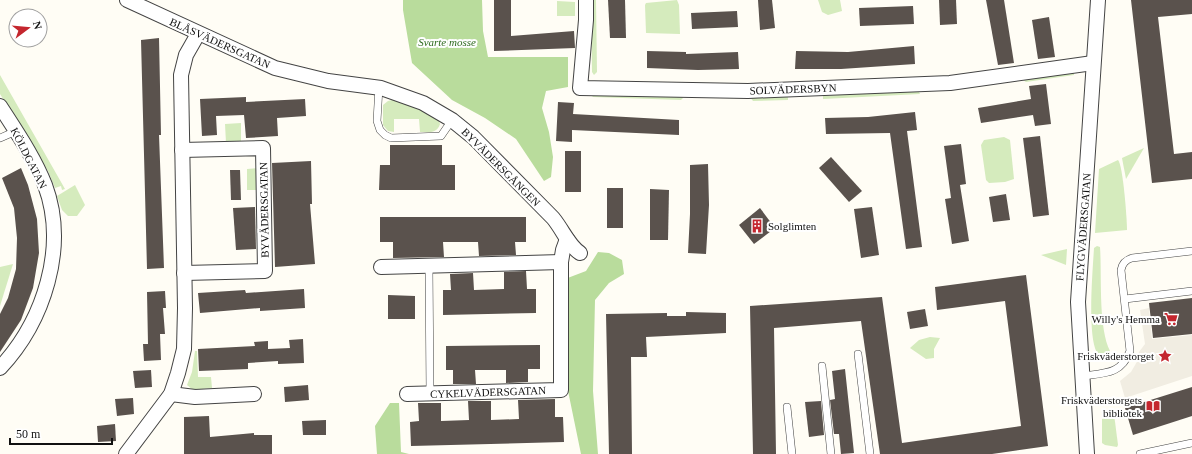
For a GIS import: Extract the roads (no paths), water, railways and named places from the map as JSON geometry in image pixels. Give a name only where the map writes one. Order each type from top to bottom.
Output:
[{"type":"street","name":"BLÅSVÄDERSGATAN","points":[[127,0],[198,34],[275,68],[315,78]]},
{"type":"street","name":"SOLVÄDERSBYN","points":[[586,0],[586,20],[580,88],[748,91],[950,83],[1093,63]]},
{"type":"street","name":"FLYGVÄDERSGATAN","points":[[1087,454],[1078,302],[1098,0]]},
{"type":"street","points":[[126,454],[171,394],[184,350],[182,65],[198,34]]},
{"type":"street","name":"BYVÄDERSGÅNGEN","points":[[315,78],[379,88],[411,98],[452,120],[496,159],[553,218],[571,247],[580,253]]},
{"type":"street","name":"KÖLDGATAN","points":[[0,106],[16,131],[45,185],[52,209],[54,245],[48,281],[31,327],[0,368]]},
{"type":"street","name":"BYVÄDERSGATAN","points":[[182,150],[263,148],[265,248],[265,271],[184,274]]},
{"type":"street","name":"CYKELVÄDERSGATAN","points":[[407,394],[561,390],[561,262],[562,250],[567,239]]},
{"type":"street","points":[[381,268],[561,262]]},
{"type":"street","points":[[171,394],[196,398],[254,394]]},
{"type":"lane","points":[[379,88],[377,121],[380,130],[391,138],[441,136],[452,120]]},
{"type":"lane","points":[[0,138],[16,131]]},
{"type":"lane","points":[[1082,376],[1114,371],[1126,361],[1130,351],[1130,340],[1121,270],[1122,264],[1127,259],[1192,251]]},
{"type":"lane","points":[[429,266],[430,394]]},
{"type":"lane","points":[[1125,299],[1192,291]]},
{"type":"lane","points":[[858,354],[870,454]]},
{"type":"lane","points":[[822,366],[831,454]]},
{"type":"lane","points":[[787,407],[792,454]]},
{"type":"lane","points":[[1140,454],[1192,443]]},
{"type":"place","name":"Solglimten","points":[[757,226]]},
{"type":"place","name":"Willy's Hemma","points":[[1171,319]]},
{"type":"place","name":"Friskväderstorget","points":[[1165,356]]},
{"type":"place","name":"Friskväderstorgets bibliotek","points":[[1153,406]]},
{"type":"park label","name":"Svarte mosse","points":[[447,42]]}]
